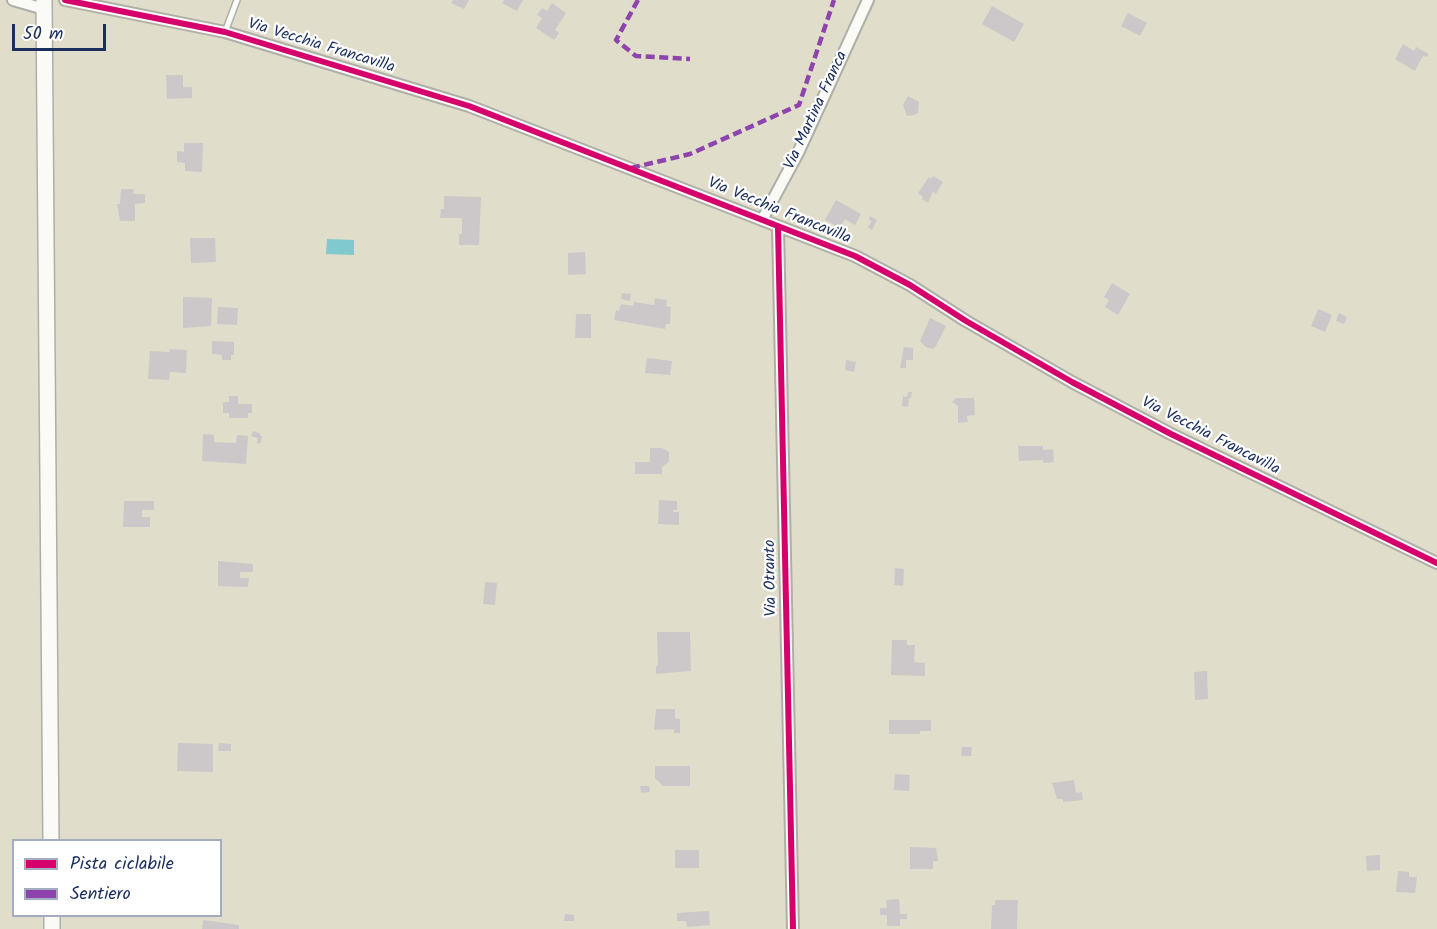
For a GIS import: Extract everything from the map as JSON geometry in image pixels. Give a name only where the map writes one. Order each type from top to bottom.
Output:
[{"type":"main road","points":[[44,4],[51,839]]},
{"type":"street","points":[[13,0],[44,4]]},
{"type":"street","name":"Via Vecchia Francavilla","points":[[65,0],[225,32],[469,106],[855,256],[910,285],[966,321],[1092,392],[1171,434],[1437,563]]},
{"type":"street","name":"Via Martina Franca","points":[[762,220],[798,153],[868,0]]},
{"type":"street","name":"Via Otranto","points":[[778,227],[793,929]]},
{"type":"lane","points":[[225,32],[237,0]]},
{"type":"water","points":[[327,239],[354,240],[354,255],[326,254]]},
{"type":"building","points":[[453,0],[469,0],[464,9],[451,3]]},
{"type":"building","points":[[504,0],[523,0],[517,11],[502,3]]},
{"type":"building","points":[[552,3],[566,13],[555,30],[559,33],[554,40],[536,28],[542,18],[537,15],[542,8],[547,11]]},
{"type":"building","points":[[992,6],[1024,24],[1014,42],[982,24]]},
{"type":"building","points":[[1128,13],[1147,23],[1140,36],[1121,26]]},
{"type":"building","points":[[1403,44],[1414,51],[1416,47],[1429,54],[1427,57],[1423,56],[1415,71],[1395,59]]},
{"type":"building","points":[[166,75],[183,75],[183,87],[192,87],[192,98],[167,99]]},
{"type":"building","points":[[908,96],[919,102],[918,113],[907,116],[903,105]]},
{"type":"building","points":[[184,143],[203,143],[202,172],[185,171],[185,163],[177,162],[177,151],[184,152]]},
{"type":"building","points":[[933,176],[943,182],[936,194],[933,191],[928,203],[918,193],[929,177],[931,179]]},
{"type":"building","points":[[121,189],[134,189],[133,194],[145,194],[145,203],[135,204],[135,221],[120,221],[117,204],[120,204]]},
{"type":"building","points":[[444,196],[481,197],[479,245],[459,245],[462,218],[440,218],[441,209],[444,209]]},
{"type":"building","points":[[836,200],[861,214],[855,225],[845,219],[840,228],[825,220]]},
{"type":"building","points":[[870,216],[877,220],[872,230],[868,227],[872,221],[869,220]]},
{"type":"building","points":[[190,238],[215,238],[216,262],[191,263]]},
{"type":"building","points":[[585,252],[586,274],[568,275],[568,253]]},
{"type":"building","points":[[1112,283],[1130,294],[1118,315],[1105,307],[1109,300],[1104,297]]},
{"type":"building","points":[[622,293],[631,294],[630,301],[621,299]]},
{"type":"building","points":[[183,297],[212,298],[211,326],[183,328]]},
{"type":"building","points":[[655,298],[667,300],[666,306],[671,307],[670,324],[666,324],[665,329],[614,320],[616,310],[619,311],[621,304],[633,306],[634,302],[654,305]]},
{"type":"building","points":[[218,307],[238,308],[237,325],[217,324]]},
{"type":"building","points":[[1318,309],[1332,315],[1325,332],[1311,326]]},
{"type":"building","points":[[1339,313],[1347,317],[1344,324],[1336,321]]},
{"type":"building","points":[[576,314],[591,314],[591,338],[575,338]]},
{"type":"building","points":[[930,318],[946,326],[933,349],[926,347],[920,341]]},
{"type":"building","points":[[212,341],[234,342],[234,355],[231,355],[231,360],[222,360],[222,355],[212,354]]},
{"type":"building","points":[[904,347],[913,348],[913,360],[906,360],[906,368],[900,368]]},
{"type":"building","points":[[170,349],[187,350],[186,373],[170,372],[169,380],[148,379],[150,351],[169,352]]},
{"type":"building","points":[[647,358],[672,361],[670,375],[645,373]]},
{"type":"building","points":[[846,360],[856,362],[854,372],[845,370]]},
{"type":"building","points":[[908,392],[912,392],[908,407],[902,406],[903,396],[907,397]]},
{"type":"building","points":[[229,396],[238,396],[238,404],[252,404],[252,413],[248,413],[248,418],[229,418],[229,413],[223,413],[223,402],[229,402]]},
{"type":"building","points":[[956,398],[974,398],[975,415],[967,416],[968,422],[958,423],[958,406],[952,402]]},
{"type":"building","points":[[253,431],[262,437],[260,444],[257,443],[258,438],[251,436]]},
{"type":"building","points":[[203,434],[214,435],[214,442],[236,443],[237,435],[248,436],[246,464],[202,461]]},
{"type":"building","points":[[1018,446],[1043,446],[1043,450],[1053,449],[1054,462],[1019,461]]},
{"type":"building","points":[[650,448],[662,448],[669,452],[669,462],[662,467],[662,474],[635,474],[635,462],[650,462]]},
{"type":"building","points":[[659,500],[677,501],[677,510],[673,512],[679,512],[679,525],[658,524]]},
{"type":"building","points":[[124,501],[154,501],[154,510],[142,510],[142,517],[150,517],[150,527],[123,527]]},
{"type":"building","points":[[218,561],[253,564],[253,572],[240,572],[240,578],[249,578],[248,587],[218,586]]},
{"type":"building","points":[[895,568],[904,569],[903,586],[894,585]]},
{"type":"building","points":[[485,582],[497,583],[495,605],[483,604]]},
{"type":"building","points":[[657,632],[690,632],[691,671],[656,674]]},
{"type":"building","points":[[892,640],[907,640],[907,645],[915,645],[914,662],[925,663],[925,676],[891,675]]},
{"type":"building","points":[[1207,671],[1208,699],[1195,700],[1194,672]]},
{"type":"building","points":[[656,709],[675,709],[675,719],[680,719],[680,733],[674,733],[674,729],[654,730]]},
{"type":"building","points":[[889,720],[931,720],[931,731],[920,731],[920,734],[889,734]]},
{"type":"building","points":[[178,743],[213,744],[213,772],[177,771]]},
{"type":"building","points":[[219,743],[231,744],[231,751],[218,751]]},
{"type":"building","points":[[962,747],[972,747],[971,756],[961,756]]},
{"type":"building","points":[[655,766],[690,766],[690,786],[663,786],[655,778]]},
{"type":"building","points":[[895,774],[910,775],[909,791],[894,790]]},
{"type":"building","points":[[1074,780],[1076,793],[1082,792],[1083,800],[1063,802],[1063,799],[1057,799],[1052,783]]},
{"type":"building","points":[[640,786],[649,786],[650,792],[641,793]]},
{"type":"building","points":[[910,847],[936,848],[938,861],[933,861],[933,869],[910,869]]},
{"type":"building","points":[[675,850],[699,850],[699,868],[675,868]]},
{"type":"building","points":[[1380,855],[1380,870],[1367,871],[1366,856]]},
{"type":"building","points":[[1398,871],[1409,872],[1409,877],[1417,877],[1415,893],[1396,892]]},
{"type":"building","points":[[899,899],[900,914],[907,914],[907,919],[900,919],[900,926],[887,926],[887,915],[880,915],[880,908],[887,908],[886,900]]},
{"type":"building","points":[[995,900],[1018,900],[1017,929],[991,929],[992,905],[995,905]]},
{"type":"building","points":[[709,911],[710,925],[687,927],[686,921],[677,921],[677,913]]},
{"type":"building","points":[[565,914],[574,915],[574,921],[564,921]]},
{"type":"building","points":[[203,920],[239,925],[239,929],[202,929]]},
{"type":"marked path","points":[[638,0],[616,40],[636,56],[690,59]]},
{"type":"marked path","points":[[631,168],[690,154],[799,105],[834,0]]},
{"type":"cycle path","points":[[65,0],[225,32],[469,106],[855,256],[910,285],[966,321],[1072,382],[1171,434],[1437,563]]},
{"type":"cycle path","points":[[778,227],[793,929]]}]
